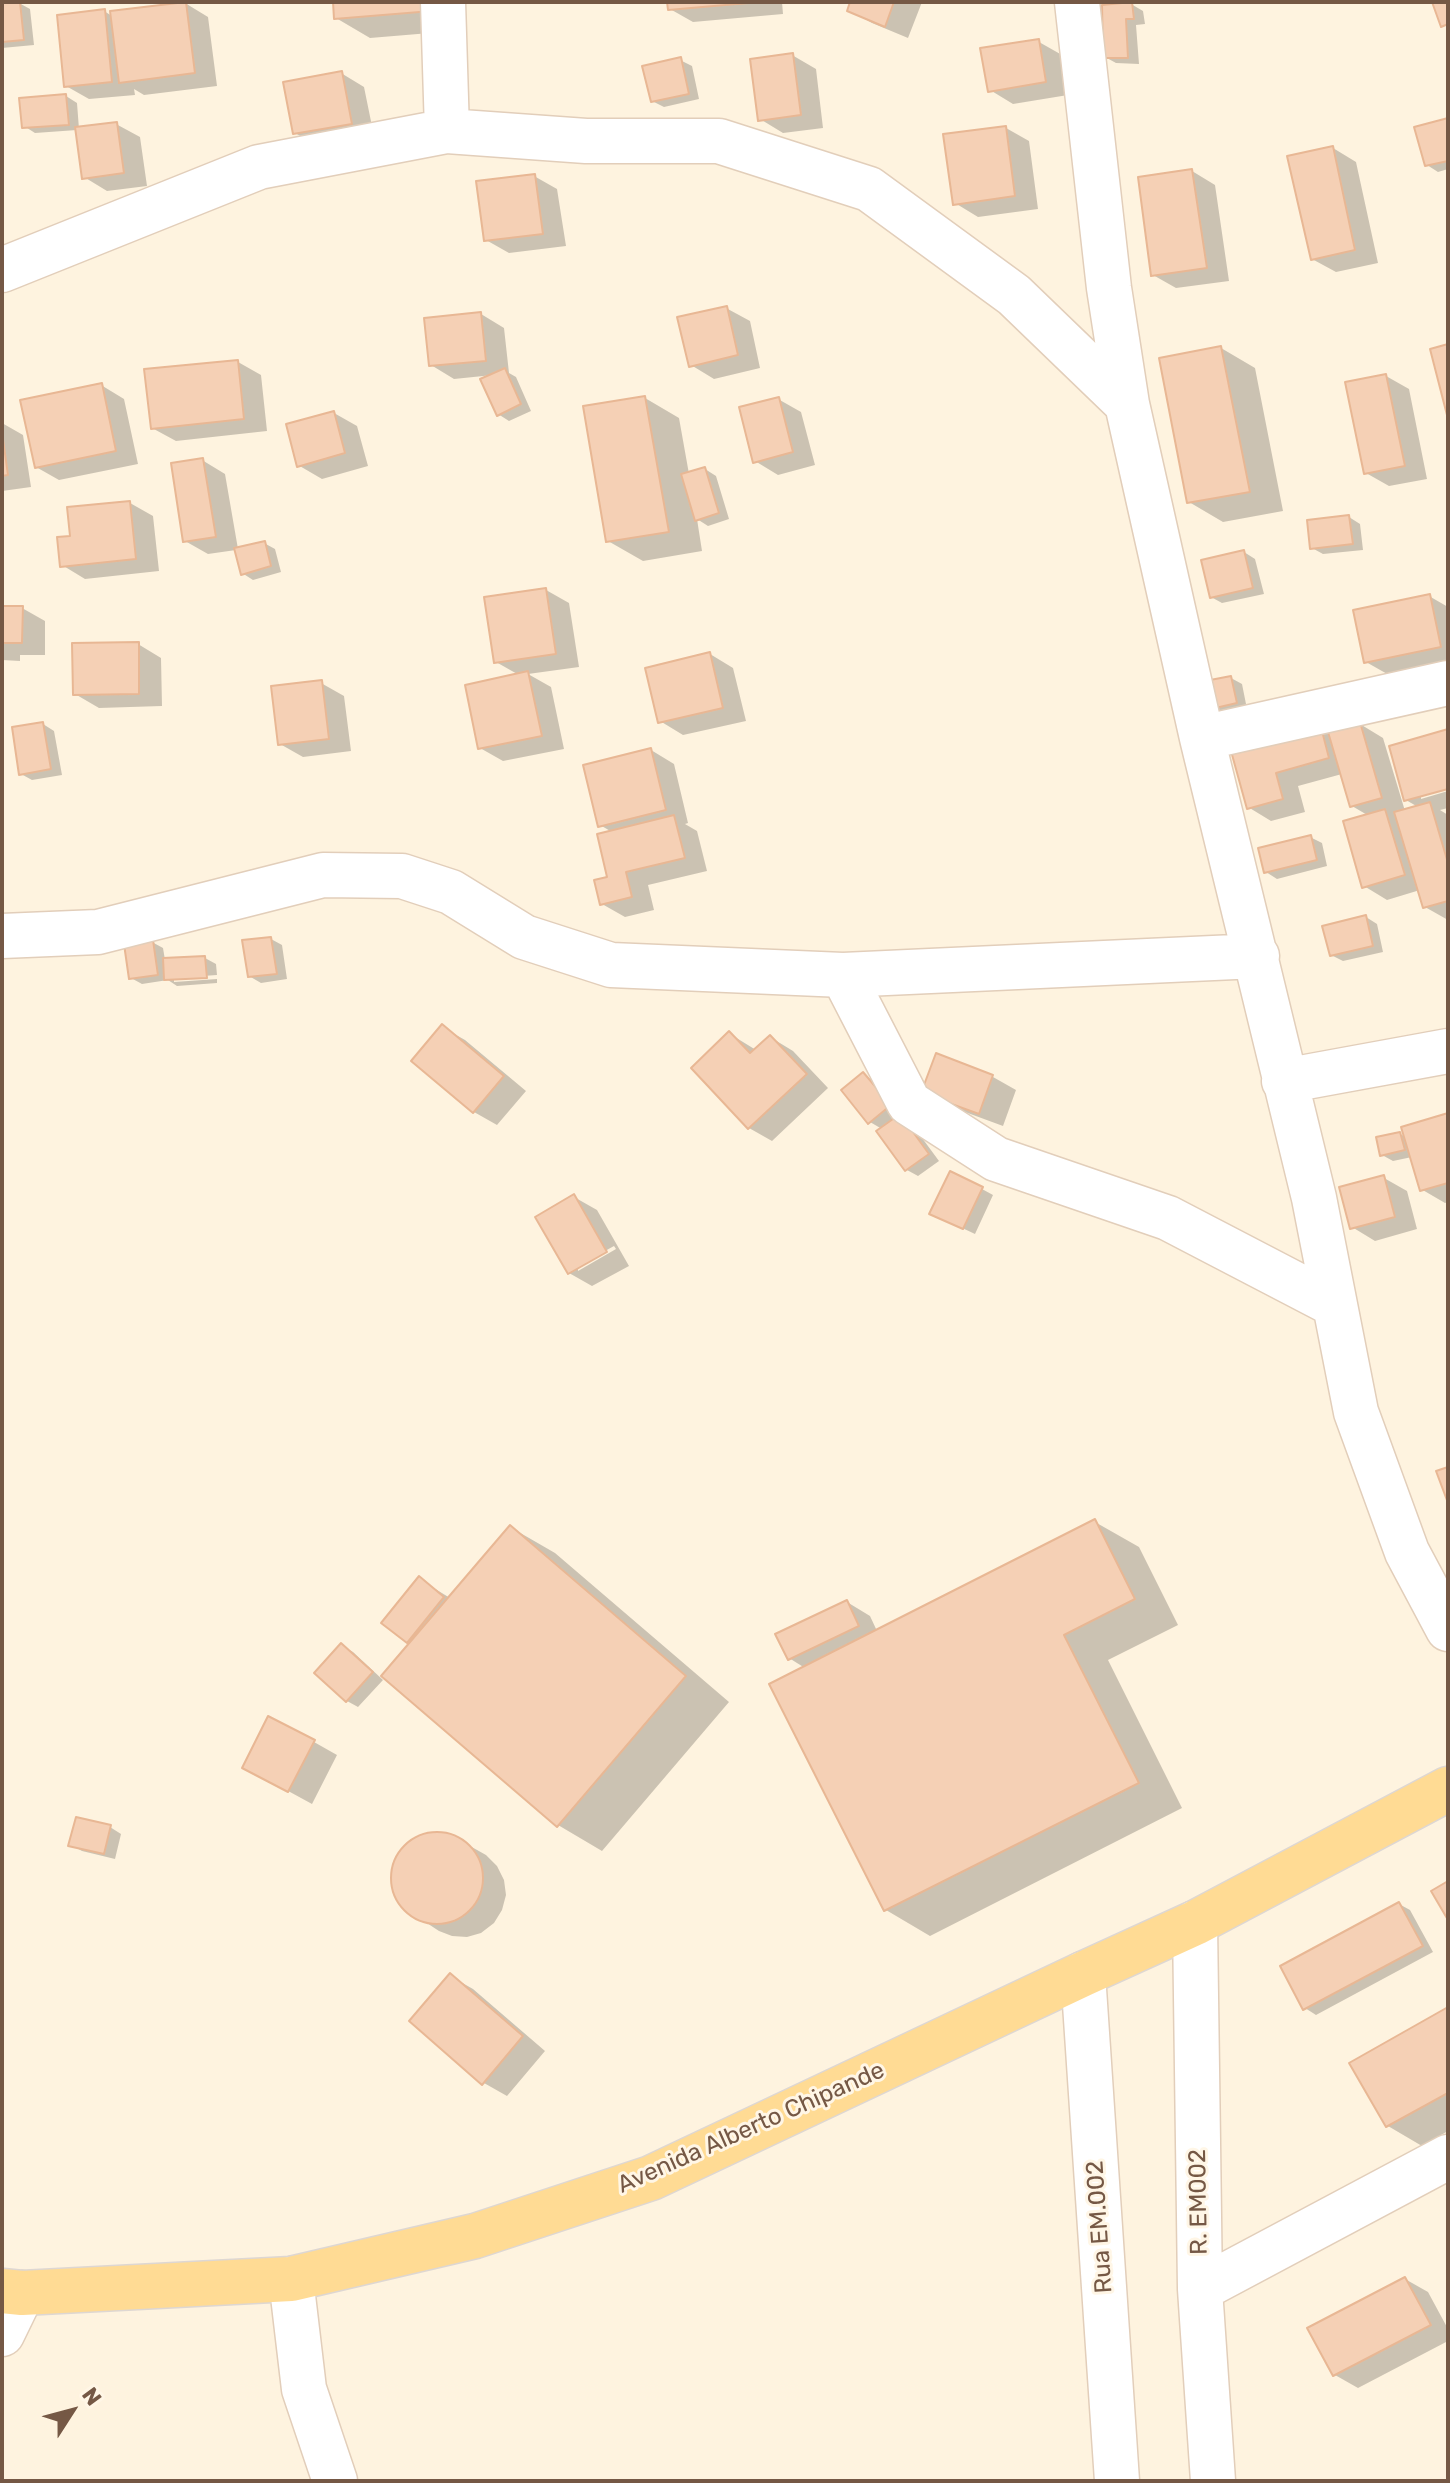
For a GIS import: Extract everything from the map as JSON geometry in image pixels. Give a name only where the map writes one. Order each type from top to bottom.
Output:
[{"type":"main road","name":"Avenida Alberto Chipande","points":[[12,2292],[291,2279],[475,2236],[651,2178],[1195,1923],[1448,1789]]},
{"type":"street","points":[[443,2],[447,131]]},
{"type":"street","points":[[1077,2],[1109,288],[1127,404],[1202,738],[1314,1198],[1356,1412],[1407,1552],[1448,1629]]},
{"type":"street","points":[[2,270],[259,167],[447,131],[586,141],[719,141],[869,189],[1014,295],[1127,404]]},
{"type":"street","points":[[1202,738],[1448,683]]},
{"type":"street","points":[[2,936],[98,932],[323,875],[402,876],[451,892],[524,937],[611,965],[843,975],[1257,956]]},
{"type":"street","points":[[843,975],[909,1103],[996,1159],[1168,1218],[1335,1305]]},
{"type":"street","points":[[1284,1081],[1448,1051]]},
{"type":"street","name":"R. EM002","points":[[1195,1923],[1200,2289],[1213,2481]]},
{"type":"street","name":"Rua EM.002","points":[[1083,1974],[1117,2481]]},
{"type":"street","points":[[1200,2289],[1448,2157]]},
{"type":"street","points":[[291,2279],[304,2389],[335,2481]]},
{"type":"street","points":[[2,2334],[12,2292]]},
{"type":"building","points":[[2,2],[20,2],[24,40],[2,42]]},
{"type":"building","points":[[186,2],[195,73],[119,83],[110,11]]},
{"type":"building","points":[[333,2],[431,2],[432,11],[334,19]]},
{"type":"building","points":[[667,2],[760,2],[668,10]]},
{"type":"building","points":[[850,2],[894,2],[885,27],[847,11]]},
{"type":"building","points":[[1132,2],[1134,19],[1126,19],[1128,58],[1103,58],[1102,5]]},
{"type":"building","points":[[1432,2],[1448,2],[1448,24],[1441,27]]},
{"type":"building","points":[[105,9],[112,82],[64,87],[57,15]]},
{"type":"building","points":[[1039,39],[1046,82],[988,92],[980,48]]},
{"type":"building","points":[[793,53],[801,115],[758,121],[750,59]]},
{"type":"building","points":[[681,57],[689,94],[651,102],[642,66]]},
{"type":"building","points":[[342,71],[352,124],[293,134],[283,82]]},
{"type":"building","points":[[66,94],[69,125],[22,128],[19,98]]},
{"type":"building","points":[[1448,118],[1448,161],[1425,166],[1414,127]]},
{"type":"building","points":[[117,122],[124,173],[82,179],[75,127]]},
{"type":"building","points":[[1006,126],[1015,196],[953,205],[943,134]]},
{"type":"building","points":[[1333,146],[1355,250],[1311,260],[1287,156]]},
{"type":"building","points":[[1192,169],[1207,268],[1151,276],[1138,177]]},
{"type":"building","points":[[535,174],[543,234],[484,241],[476,181]]},
{"type":"building","points":[[727,306],[738,355],[689,367],[677,317]]},
{"type":"building","points":[[481,312],[486,361],[429,366],[424,318]]},
{"type":"building","points":[[1448,344],[1448,419],[1430,349]]},
{"type":"building","points":[[1221,346],[1250,492],[1187,503],[1159,358]]},
{"type":"building","points":[[238,360],[244,419],[151,429],[144,369]]},
{"type":"building","points":[[505,368],[521,404],[497,416],[480,379]]},
{"type":"building","points":[[1386,374],[1405,466],[1364,474],[1345,382]]},
{"type":"building","points":[[102,383],[116,451],[35,468],[20,400]]},
{"type":"building","points":[[645,396],[669,532],[606,542],[583,406]]},
{"type":"building","points":[[779,397],[793,452],[753,463],[739,407]]},
{"type":"building","points":[[334,411],[345,453],[297,467],[286,424]]},
{"type":"building","points":[[2,432],[8,475],[2,476]]},
{"type":"building","points":[[203,458],[216,537],[183,542],[171,463]]},
{"type":"building","points":[[705,467],[719,513],[695,521],[681,474]]},
{"type":"building","points":[[130,501],[136,559],[60,567],[57,537],[70,536],[67,507]]},
{"type":"building","points":[[1349,515],[1353,544],[1310,549],[1307,520]]},
{"type":"building","points":[[265,541],[271,566],[241,575],[234,548]]},
{"type":"building","points":[[1244,550],[1253,588],[1210,598],[1201,560]]},
{"type":"building","points":[[546,588],[556,654],[494,663],[484,597]]},
{"type":"building","points":[[1430,594],[1441,647],[1364,663],[1353,610]]},
{"type":"building","points":[[2,606],[23,606],[22,643],[2,643]]},
{"type":"building","points":[[139,642],[139,694],[73,695],[72,643]]},
{"type":"building","points":[[710,652],[723,708],[658,723],[645,668]]},
{"type":"building","points":[[528,671],[542,736],[478,749],[465,685]]},
{"type":"building","points":[[1231,676],[1237,703],[1211,709],[1205,681]]},
{"type":"building","points":[[322,680],[329,739],[278,745],[271,686]]},
{"type":"building","points":[[43,722],[51,769],[19,775],[12,727]]},
{"type":"building","points":[[1360,722],[1382,798],[1350,807],[1328,732]]},
{"type":"building","points":[[1321,727],[1329,758],[1276,773],[1283,799],[1247,809],[1231,751]]},
{"type":"building","points":[[1448,729],[1448,789],[1404,801],[1389,746]]},
{"type":"building","points":[[651,748],[666,810],[598,827],[583,765]]},
{"type":"building","points":[[1430,802],[1448,863],[1448,901],[1423,908],[1394,812]]},
{"type":"building","points":[[1385,809],[1405,875],[1362,888],[1343,821]]},
{"type":"building","points":[[674,815],[685,858],[626,872],[632,897],[600,905],[594,880],[607,877],[597,834]]},
{"type":"building","points":[[1311,835],[1317,860],[1264,873],[1258,848]]},
{"type":"building","points":[[1366,915],[1373,946],[1330,956],[1322,926]]},
{"type":"building","points":[[271,937],[277,974],[248,977],[242,940]]},
{"type":"building","points":[[153,940],[158,975],[129,979],[124,944]]},
{"type":"building","points":[[205,956],[207,978],[164,980],[163,958]]},
{"type":"building","points":[[442,1024],[504,1076],[473,1113],[411,1061]]},
{"type":"building","points":[[729,1031],[750,1053],[770,1035],[807,1074],[748,1129],[691,1068]]},
{"type":"building","points":[[936,1053],[993,1075],[979,1114],[921,1093]]},
{"type":"building","points":[[863,1072],[891,1105],[868,1124],[841,1090]]},
{"type":"building","points":[[1448,1113],[1448,1183],[1420,1191],[1401,1127]]},
{"type":"building","points":[[900,1114],[929,1154],[905,1171],[876,1131]]},
{"type":"building","points":[[1400,1132],[1405,1150],[1380,1156],[1376,1137]]},
{"type":"building","points":[[950,1171],[983,1187],[963,1229],[929,1214]]},
{"type":"building","points":[[1384,1175],[1395,1217],[1350,1229],[1339,1187]]},
{"type":"building","points":[[574,1194],[607,1252],[568,1274],[535,1217]]},
{"type":"building","points":[[1448,1467],[1448,1503],[1436,1471]]},
{"type":"building","points":[[1095,1519],[1135,1599],[1064,1635],[1139,1783],[884,1911],[769,1684]]},
{"type":"building","points":[[510,1525],[686,1676],[557,1827],[381,1676]]},
{"type":"building","points":[[419,1576],[444,1597],[407,1643],[381,1623]]},
{"type":"building","points":[[847,1600],[859,1626],[788,1660],[775,1634]]},
{"type":"building","points":[[341,1643],[373,1672],[346,1702],[314,1673]]},
{"type":"building","points":[[268,1716],[315,1740],[288,1792],[242,1768]]},
{"type":"building","points":[[76,1817],[111,1825],[104,1854],[68,1846]]},
{"type":"building","points":[[437,1832],[455,1835],[470,1845],[480,1860],[483,1878],[480,1896],[470,1911],[455,1921],[437,1924],[419,1921],[404,1911],[394,1896],[391,1878],[394,1860],[404,1845],[419,1835]]},
{"type":"building","points":[[1448,1881],[1448,1920],[1431,1891]]},
{"type":"building","points":[[1399,1902],[1423,1946],[1303,2010],[1280,1966]]},
{"type":"building","points":[[450,1973],[523,2036],[482,2085],[409,2021]]},
{"type":"building","points":[[1448,2007],[1448,2093],[1386,2127],[1349,2063]]},
{"type":"building","points":[[1405,2277],[1431,2325],[1333,2376],[1307,2328]]}]
